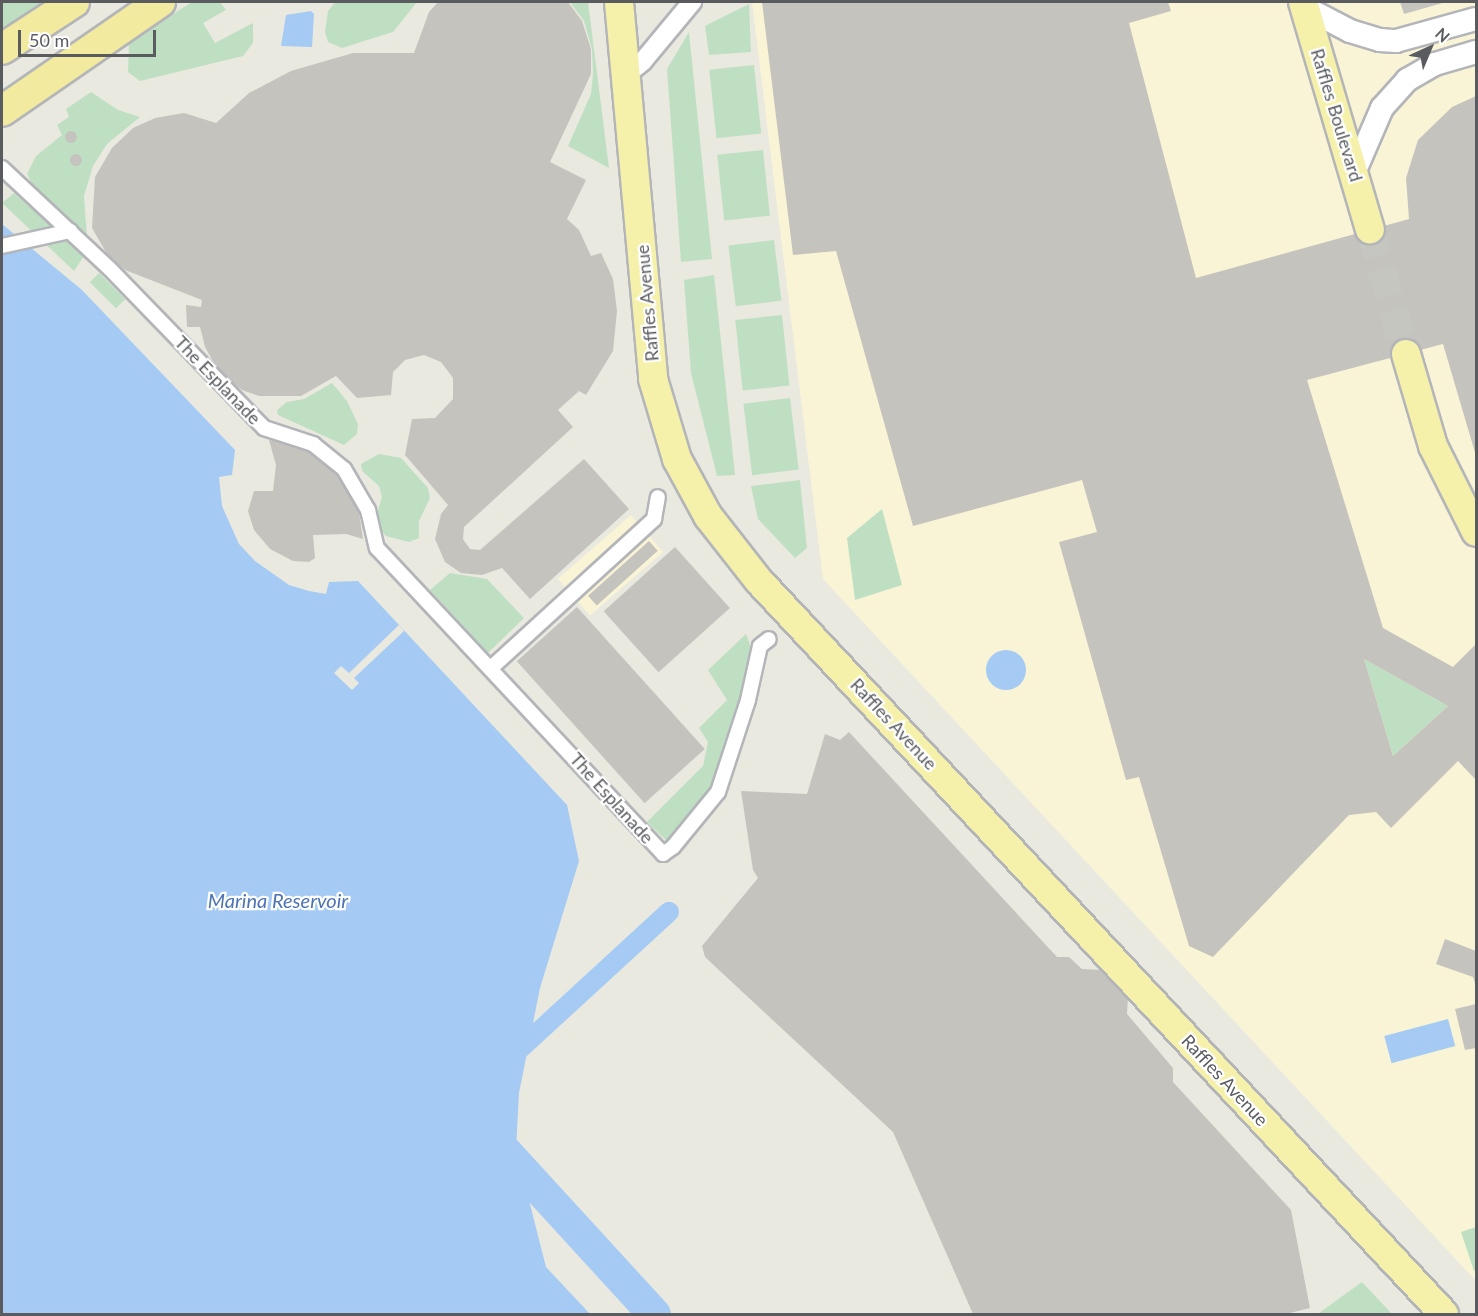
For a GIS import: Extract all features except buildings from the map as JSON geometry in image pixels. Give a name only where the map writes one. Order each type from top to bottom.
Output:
[{"type":"highway","points":[[2,50],[74,2]]},
{"type":"highway","points":[[2,111],[160,2]]},
{"type":"main road","name":"Raffles Avenue","points":[[620,2],[653,379],[677,459],[708,516],[759,581],[1444,1314]]},
{"type":"main road","name":"Raffles Boulevard","points":[[1304,4],[1370,229]]},
{"type":"main road","points":[[1407,354],[1433,446],[1476,532]]},
{"type":"street","points":[[627,75],[692,2]]},
{"type":"street","points":[[1304,4],[1350,31],[1380,40],[1396,41],[1476,19]]},
{"type":"street","points":[[1354,173],[1382,108],[1407,80],[1435,64],[1476,52]]},
{"type":"street","name":"The Esplanade","points":[[2,168],[70,231],[264,428],[313,444],[344,469],[369,510],[377,548],[663,854],[673,847],[718,792],[748,700],[760,646],[769,639]]},
{"type":"street","points":[[2,246],[70,231]]},
{"type":"street","points":[[491,668],[654,519],[658,497]]},
{"type":"shaded area","points":[[752,2],[1476,2],[1476,1281],[823,579]]},
{"type":"shaded area","points":[[631,515],[663,552],[590,616],[558,579]]},
{"type":"green space","points":[[2,2],[54,2],[2,37]]},
{"type":"green space","points":[[192,2],[220,2],[226,10],[203,23],[215,43],[253,23],[253,43],[243,56],[140,81],[128,72],[129,42]]},
{"type":"green space","points":[[335,2],[417,2],[393,32],[342,48],[328,42],[325,32],[328,11]]},
{"type":"green space","points":[[570,2],[588,2],[609,168],[568,146],[591,94],[593,74],[592,49],[584,21]]},
{"type":"green space","points":[[749,4],[751,52],[709,55],[705,26]]},
{"type":"green space","points":[[689,32],[712,259],[681,262],[667,69]]},
{"type":"green space","points":[[754,65],[761,134],[716,138],[709,70]]},
{"type":"green space","points":[[91,92],[118,110],[140,117],[107,144],[93,166],[84,196],[87,237],[38,195],[27,174],[36,156],[62,135],[57,125],[69,117],[66,109]]},
{"type":"green space","points":[[763,150],[770,216],[724,220],[717,155]]},
{"type":"green space","points":[[14,193],[84,256],[74,271],[2,203]]},
{"type":"green space","points":[[774,240],[781,301],[736,306],[728,246]]},
{"type":"green space","points":[[99,273],[125,299],[116,308],[90,282]]},
{"type":"green space","points":[[714,275],[735,475],[717,476],[691,373],[684,280]]},
{"type":"green space","points":[[782,315],[789,386],[743,391],[735,320]]},
{"type":"green space","points":[[332,383],[347,401],[358,424],[357,434],[344,445],[278,415],[277,410],[287,402],[304,399]]},
{"type":"green space","points":[[790,398],[799,469],[752,475],[743,404]]},
{"type":"green space","points":[[379,454],[401,458],[428,488],[430,498],[419,521],[419,538],[409,542],[386,536],[379,528],[376,518],[382,497],[379,486],[362,471],[361,464]]},
{"type":"green space","points":[[800,480],[807,548],[795,558],[758,519],[751,486]]},
{"type":"green space","points":[[882,509],[902,585],[855,600],[847,538]]},
{"type":"green space","points":[[450,573],[487,579],[524,618],[488,653],[430,590]]},
{"type":"green space","points":[[746,634],[752,650],[727,761],[708,798],[670,844],[647,822],[703,766],[708,742],[699,728],[727,700],[708,670]]},
{"type":"green space","points":[[1364,659],[1448,706],[1393,756]]},
{"type":"green space","points":[[1476,1227],[1476,1270],[1474,1271],[1461,1232]]},
{"type":"green space","points":[[1362,1282],[1392,1314],[1314,1314],[1319,1313]]},
{"type":"water","points":[[311,11],[314,14],[312,47],[281,46],[286,15]]},
{"type":"water","name":"Marina Reservoir","points":[[2,224],[82,290],[235,450],[232,475],[219,477],[222,506],[239,544],[255,561],[289,585],[309,591],[326,594],[329,582],[358,581],[567,805],[579,861],[540,988],[519,1093],[516,1149],[546,1267],[590,1314],[2,1314]]},
{"type":"water","points":[[1006,650],[1020,656],[1026,670],[1020,684],[1006,690],[992,684],[986,670],[992,656]]},
{"type":"water","points":[[1448,1019],[1455,1046],[1391,1063],[1384,1036]]},
{"type":"pier","points":[[399,625],[404,631],[354,678],[359,683],[352,690],[334,673],[341,666],[349,673]]},
{"type":"waterway","points":[[510,1058],[669,912]]},
{"type":"waterway","name":"Marina Reservoir","points":[[489,1134],[654,1314]]},
{"type":"tunnel","points":[[1370,229],[1406,354]]}]
